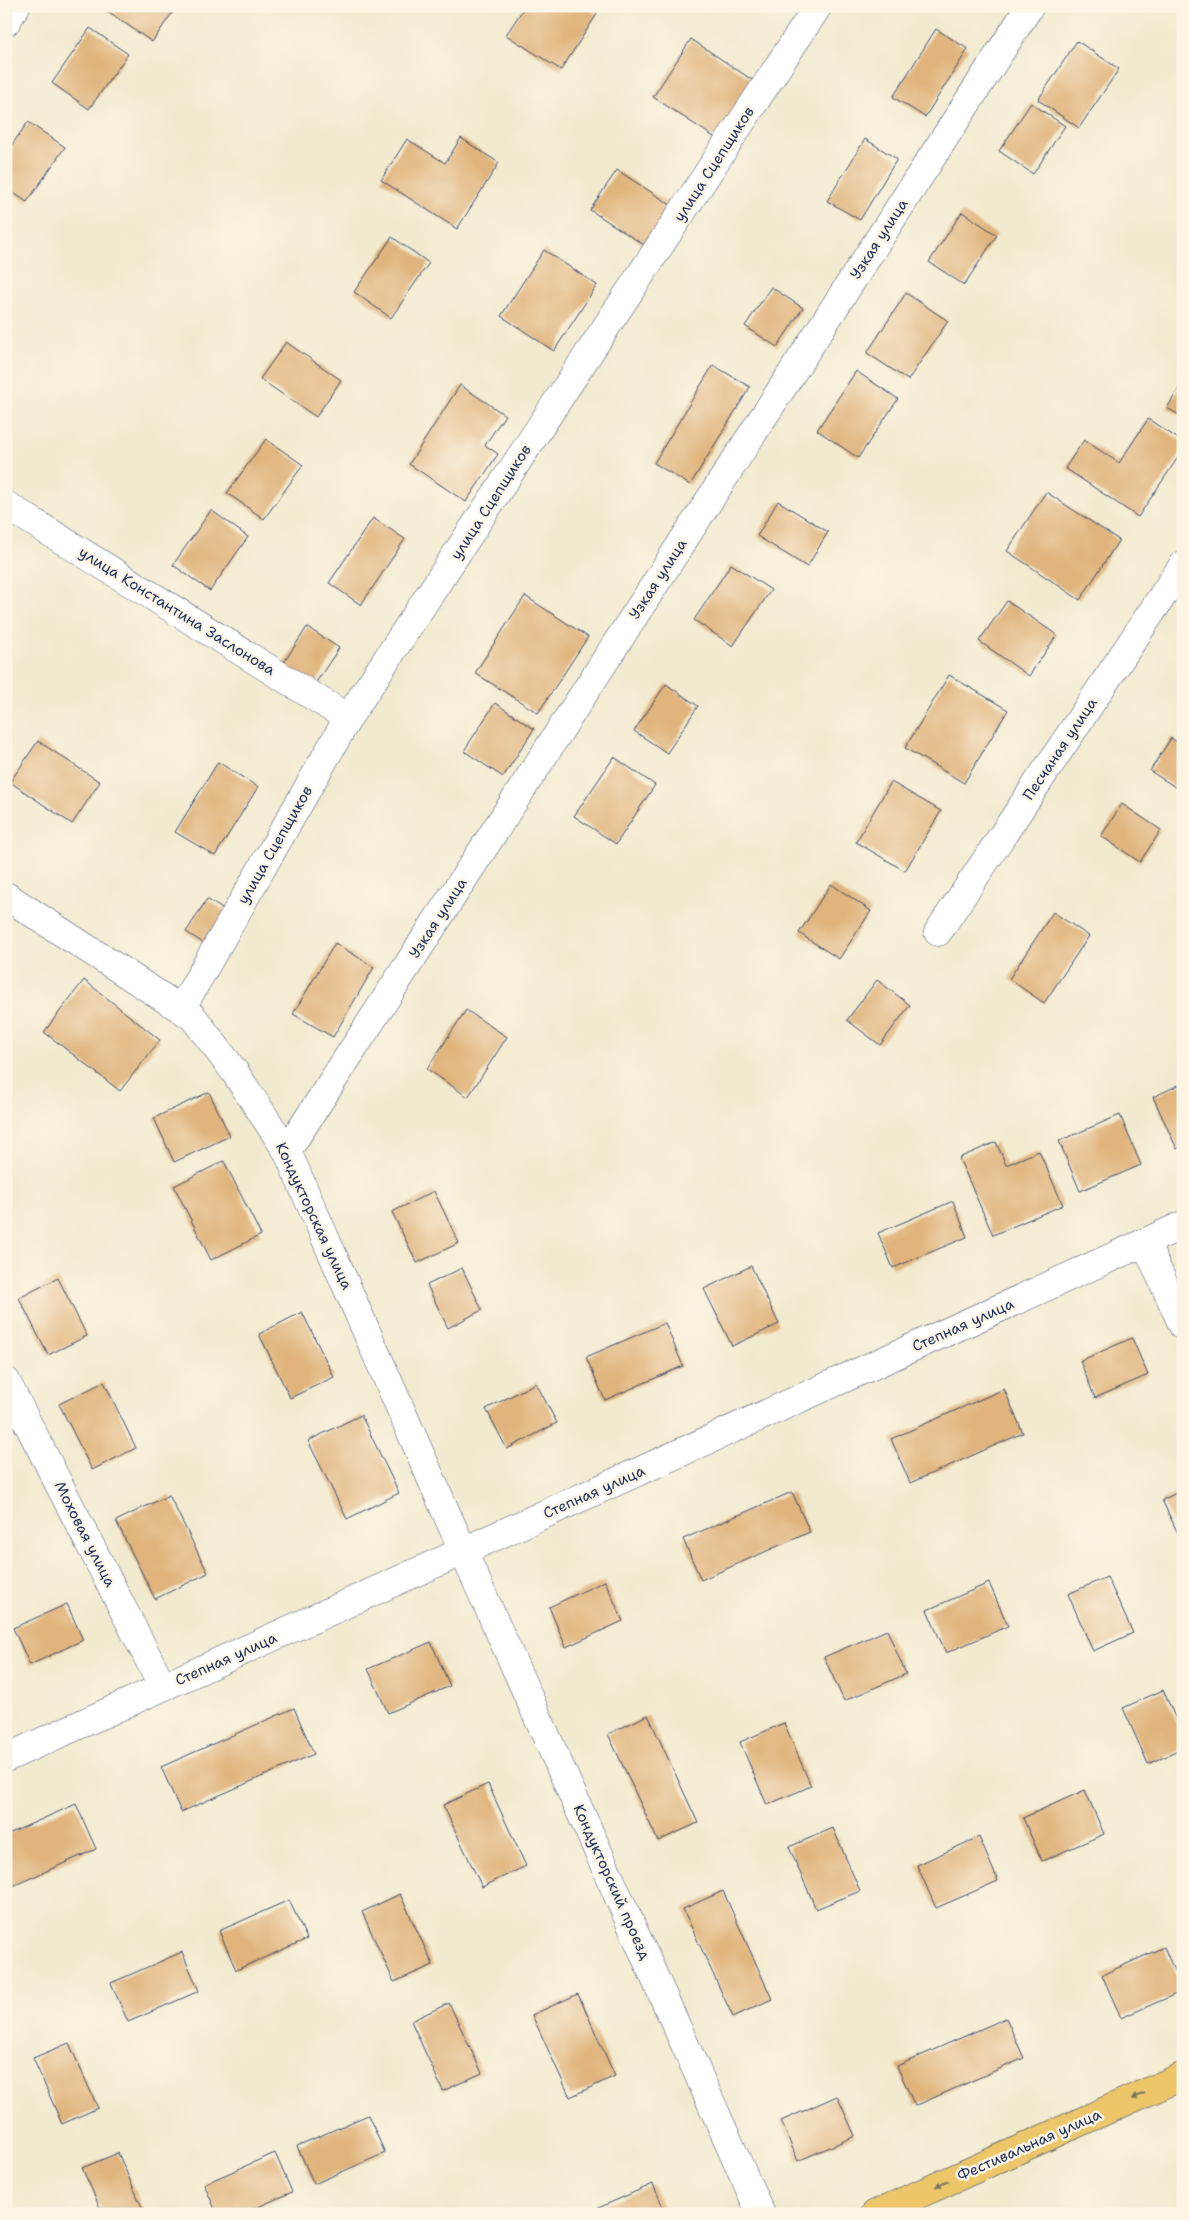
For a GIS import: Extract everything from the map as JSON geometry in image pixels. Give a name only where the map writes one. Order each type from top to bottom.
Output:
[{"type":"main road","name":"Фестивальная улица","points":[[875,2214],[1183,2076]]},
{"type":"street","points":[[6,22],[16,6]]},
{"type":"street","name":"улица Сцепщиков","points":[[181,1009],[348,718],[818,6]]},
{"type":"street","name":"Узкая улица","points":[[287,1151],[1030,6]]},
{"type":"street","name":"улица Константина Заслонова","points":[[6,505],[348,718]]},
{"type":"street","name":"Песчаная улица","points":[[938,932],[1183,565]]},
{"type":"street","name":"Кондукторская улица","points":[[6,896],[193,1017],[234,1071],[287,1151],[463,1551]]},
{"type":"street","name":"Степная улица","points":[[6,1758],[1183,1226]]},
{"type":"street","points":[[1144,1242],[1183,1326]]},
{"type":"street","name":"Моховая улица","points":[[6,1381],[163,1687]]},
{"type":"street","name":"Кондукторский проезд","points":[[463,1551],[761,2214]]},
{"type":"building","points":[[105,6],[177,6],[152,42],[103,8]]},
{"type":"building","points":[[525,6],[585,6],[597,14],[561,70],[506,35]]},
{"type":"building","points":[[90,28],[128,54],[89,109],[52,83]]},
{"type":"building","points":[[936,29],[968,49],[925,117],[893,97]]},
{"type":"building","points":[[691,39],[761,86],[723,143],[653,97]]},
{"type":"building","points":[[1077,41],[1119,69],[1079,128],[1038,100]]},
{"type":"building","points":[[1031,103],[1065,126],[1033,174],[999,151]]},
{"type":"building","points":[[28,122],[65,147],[27,202],[6,188],[6,153]]},
{"type":"building","points":[[461,138],[499,163],[457,229],[381,180],[407,139],[445,163]]},
{"type":"building","points":[[865,139],[897,159],[860,220],[827,201]]},
{"type":"building","points":[[617,170],[685,214],[658,254],[590,210]]},
{"type":"building","points":[[962,212],[997,235],[964,285],[929,262]]},
{"type":"building","points":[[392,237],[429,263],[391,318],[354,292]]},
{"type":"building","points":[[544,250],[597,285],[554,351],[501,316]]},
{"type":"building","points":[[771,287],[803,308],[777,347],[745,326]]},
{"type":"building","points":[[906,293],[948,321],[908,380],[867,353]]},
{"type":"building","points":[[286,342],[341,380],[316,417],[260,379]]},
{"type":"building","points":[[713,365],[750,387],[690,485],[654,463]]},
{"type":"building","points":[[856,371],[898,399],[858,458],[817,430]]},
{"type":"building","points":[[1183,382],[1183,417],[1167,408]]},
{"type":"building","points":[[460,385],[505,415],[485,445],[498,454],[466,502],[409,464]]},
{"type":"building","points":[[1148,419],[1183,442],[1183,450],[1138,517],[1065,468],[1084,440],[1119,463]]},
{"type":"building","points":[[266,439],[303,465],[264,519],[227,493]]},
{"type":"building","points":[[1046,492],[1119,540],[1080,600],[1007,551]]},
{"type":"building","points":[[778,501],[828,532],[807,567],[757,536]]},
{"type":"building","points":[[211,510],[248,537],[210,591],[173,565]]},
{"type":"building","points":[[373,518],[405,539],[361,605],[329,583]]},
{"type":"building","points":[[731,564],[771,590],[733,646],[694,620]]},
{"type":"building","points":[[525,596],[588,637],[538,713],[475,673]]},
{"type":"building","points":[[1007,601],[1057,635],[1029,676],[979,641]]},
{"type":"building","points":[[307,627],[339,648],[313,687],[281,667]]},
{"type":"building","points":[[949,675],[1008,710],[964,783],[905,748]]},
{"type":"building","points":[[666,684],[698,706],[667,753],[634,731]]},
{"type":"building","points":[[495,703],[534,729],[503,777],[464,751]]},
{"type":"building","points":[[1171,738],[1183,746],[1183,792],[1150,771]]},
{"type":"building","points":[[38,741],[100,782],[72,824],[10,782]]},
{"type":"building","points":[[614,757],[655,785],[616,844],[574,816]]},
{"type":"building","points":[[218,762],[258,787],[215,856],[175,832]]},
{"type":"building","points":[[891,782],[941,811],[905,871],[856,842]]},
{"type":"building","points":[[1122,804],[1161,830],[1140,862],[1101,836]]},
{"type":"building","points":[[831,884],[871,911],[839,959],[799,933]]},
{"type":"building","points":[[207,899],[236,918],[216,951],[186,932]]},
{"type":"building","points":[[1053,912],[1089,936],[1044,1003],[1009,979]]},
{"type":"building","points":[[335,943],[374,967],[333,1037],[293,1014]]},
{"type":"building","points":[[84,980],[160,1040],[120,1091],[44,1032]]},
{"type":"building","points":[[877,980],[910,1005],[880,1045],[847,1020]]},
{"type":"building","points":[[466,1010],[507,1037],[468,1097],[427,1069]]},
{"type":"building","points":[[1183,1083],[1183,1146],[1177,1149],[1153,1097]]},
{"type":"building","points":[[209,1092],[230,1136],[174,1162],[154,1118]]},
{"type":"building","points":[[1120,1115],[1141,1165],[1080,1191],[1059,1141]]},
{"type":"building","points":[[996,1142],[1006,1165],[1039,1151],[1063,1205],[993,1235],[959,1158]]},
{"type":"building","points":[[224,1161],[261,1235],[211,1260],[174,1186]]},
{"type":"building","points":[[434,1191],[459,1243],[417,1263],[392,1212]]},
{"type":"building","points":[[953,1201],[967,1237],[893,1268],[878,1233]]},
{"type":"building","points":[[751,1266],[779,1324],[732,1346],[704,1289]]},
{"type":"building","points":[[462,1268],[482,1310],[448,1328],[427,1285]]},
{"type":"building","points":[[58,1278],[87,1336],[48,1355],[19,1298]]},
{"type":"building","points":[[302,1312],[334,1377],[290,1398],[259,1334]]},
{"type":"building","points":[[665,1323],[683,1366],[605,1400],[586,1357]]},
{"type":"building","points":[[1132,1338],[1148,1375],[1095,1398],[1080,1361]]},
{"type":"building","points":[[104,1382],[136,1448],[92,1470],[59,1404]]},
{"type":"building","points":[[536,1383],[557,1423],[507,1449],[486,1409]]},
{"type":"building","points":[[1004,1389],[1023,1433],[910,1483],[891,1439]]},
{"type":"building","points":[[361,1415],[399,1493],[347,1519],[308,1441]]},
{"type":"building","points":[[1183,1490],[1183,1544],[1162,1500]]},
{"type":"building","points":[[792,1492],[810,1532],[701,1580],[683,1539]]},
{"type":"building","points":[[169,1495],[208,1573],[155,1599],[116,1521]]},
{"type":"building","points":[[1107,1577],[1133,1633],[1093,1651],[1068,1594]]},
{"type":"building","points":[[605,1581],[623,1621],[566,1647],[549,1607]]},
{"type":"building","points":[[989,1583],[1008,1626],[946,1653],[927,1610]]},
{"type":"building","points":[[67,1604],[83,1640],[30,1665],[13,1628]]},
{"type":"building","points":[[887,1630],[906,1674],[844,1701],[824,1657]]},
{"type":"building","points":[[431,1642],[450,1686],[388,1713],[368,1669]]},
{"type":"building","points":[[1163,1690],[1183,1735],[1183,1749],[1148,1764],[1123,1708]]},
{"type":"building","points":[[294,1708],[314,1754],[181,1812],[161,1767]]},
{"type":"building","points":[[648,1715],[698,1823],[658,1841],[608,1734]]},
{"type":"building","points":[[784,1723],[811,1786],[767,1805],[740,1742]]},
{"type":"building","points":[[488,1784],[526,1866],[482,1887],[443,1805]]},
{"type":"building","points":[[1085,1790],[1104,1834],[1042,1861],[1023,1818]]},
{"type":"building","points":[[76,1804],[96,1849],[6,1889],[6,1835]]},
{"type":"building","points":[[833,1828],[860,1891],[816,1909],[789,1847]]},
{"type":"building","points":[[979,1837],[998,1881],[936,1908],[917,1865]]},
{"type":"building","points":[[723,1891],[772,1999],[733,2017],[683,1909]]},
{"type":"building","points":[[400,1894],[433,1965],[394,1982],[362,1912]]},
{"type":"building","points":[[289,1900],[307,1939],[236,1970],[219,1931]]},
{"type":"building","points":[[1164,1947],[1183,1991],[1121,2018],[1102,1975]]},
{"type":"building","points":[[182,1952],[199,1991],[128,2022],[111,1983]]},
{"type":"building","points":[[578,1994],[615,2076],[570,2097],[532,2015]]},
{"type":"building","points":[[449,2003],[482,2073],[443,2091],[411,2021]]},
{"type":"building","points":[[1006,2018],[1024,2058],[915,2106],[897,2066]]},
{"type":"building","points":[[69,2043],[98,2108],[62,2124],[33,2058]]},
{"type":"building","points":[[837,2096],[855,2136],[798,2161],[781,2121]]},
{"type":"building","points":[[368,2115],[385,2153],[314,2184],[297,2146]]},
{"type":"building","points":[[118,2153],[145,2214],[103,2214],[82,2168]]},
{"type":"building","points":[[275,2153],[292,2192],[242,2214],[217,2214],[204,2184]]},
{"type":"building","points":[[653,2184],[666,2214],[598,2214],[596,2209]]}]
